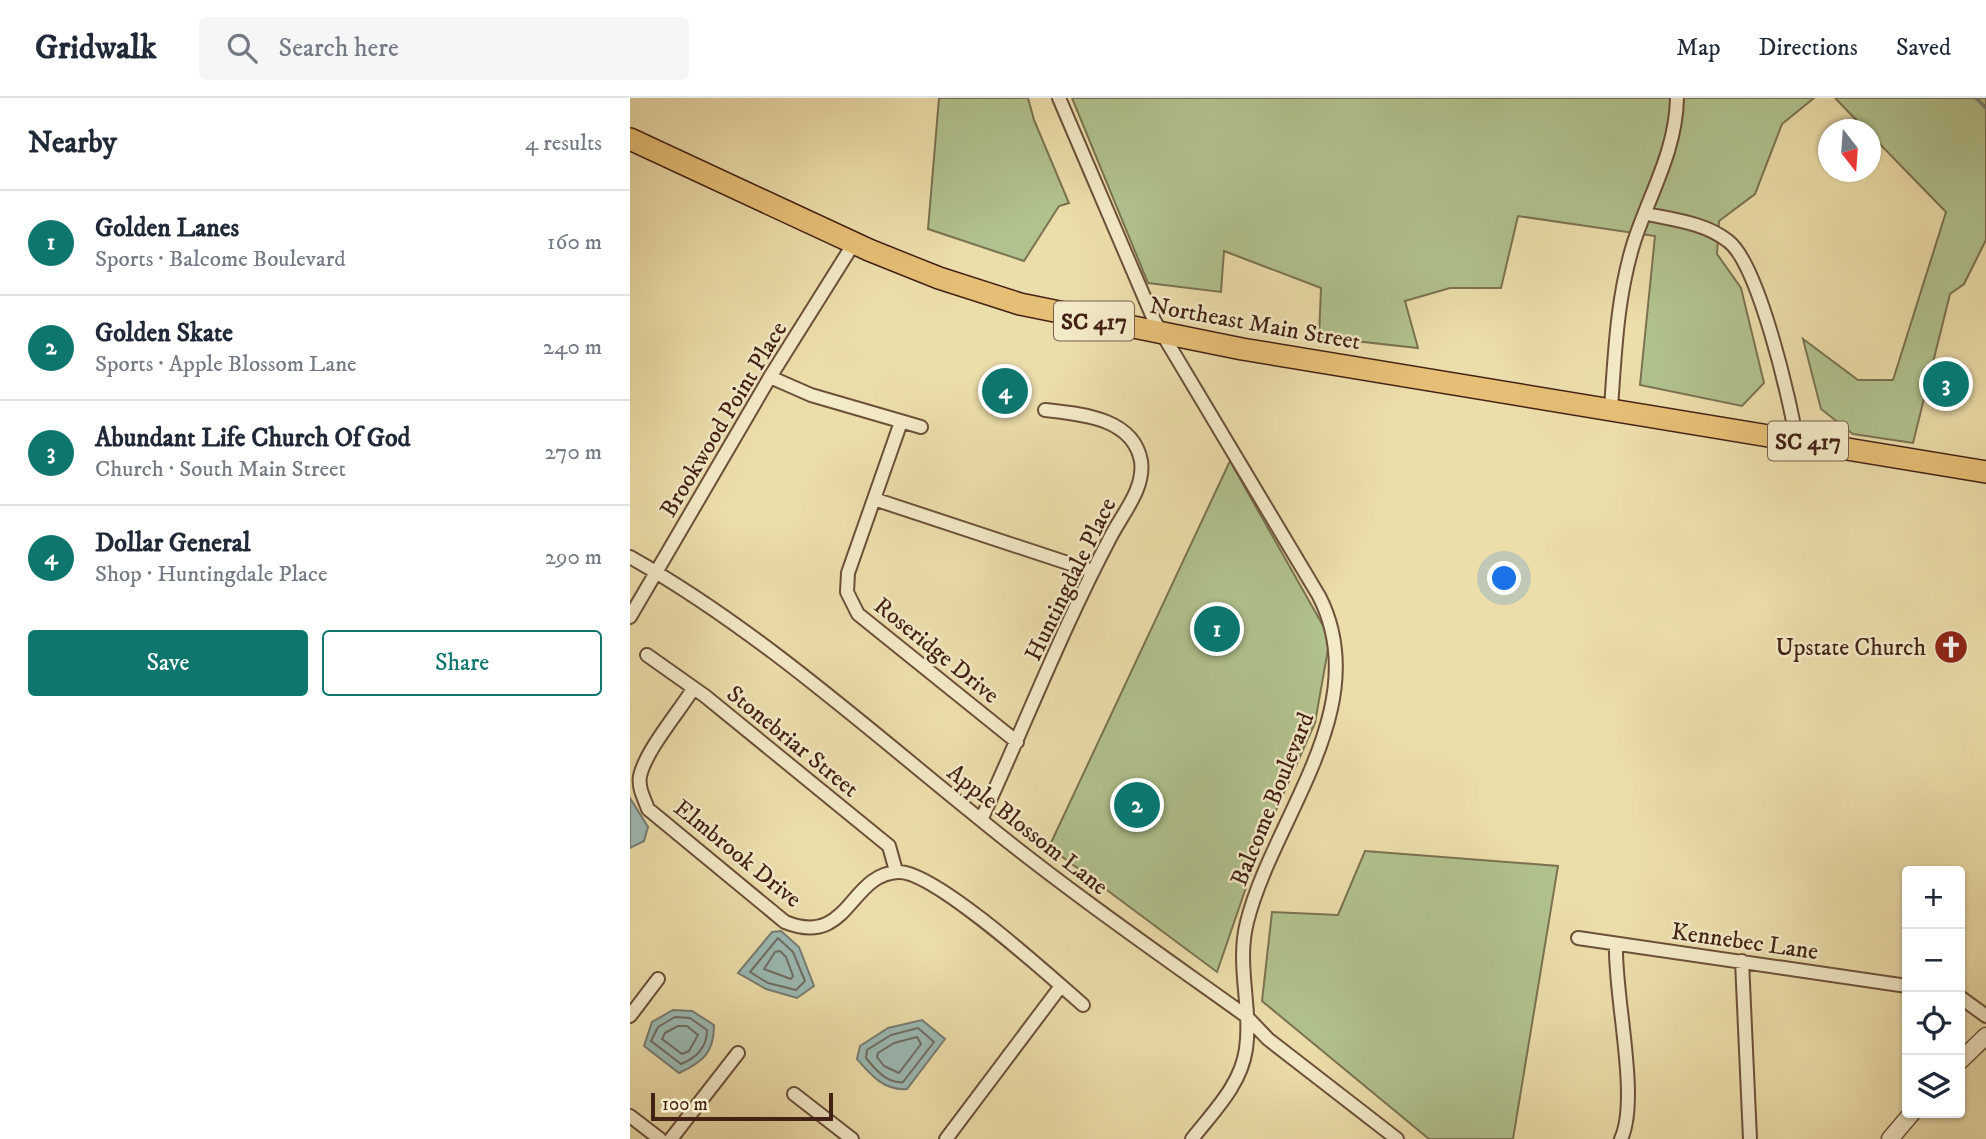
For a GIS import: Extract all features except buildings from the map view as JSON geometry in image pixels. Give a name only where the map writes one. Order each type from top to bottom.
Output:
[{"type":"main road","name":"Northeast Main Street","points":[[630,139],[855,243],[939,278],[1020,304],[1163,335],[1611,408]]},
{"type":"main road","name":"SC 417","points":[[1611,408],[1986,472]]},
{"type":"street","name":"Balcome Boulevard","points":[[1059,98],[1154,320],[1319,596],[1330,620],[1335,646],[1334,687],[1323,736],[1296,809],[1257,892],[1247,922],[1241,965],[1246,1049],[1237,1078],[1192,1139]]},
{"type":"street","points":[[1611,408],[1616,334],[1624,283],[1635,241],[1669,156],[1678,98]]},
{"type":"street","points":[[1647,214],[1688,223],[1716,233],[1729,241],[1742,257],[1768,327],[1796,438]]},
{"type":"street","name":"Brookwood Point Place","points":[[630,617],[769,377],[855,243]]},
{"type":"street","points":[[769,377],[811,395],[921,427]]},
{"type":"street","name":"Huntingdale Place","points":[[981,820],[1093,571],[1139,488],[1141,460],[1120,427],[1091,416],[1045,410]]},
{"type":"street","name":"Roseridge Drive","points":[[901,422],[848,573],[847,593],[858,614],[1017,742]]},
{"type":"street","points":[[874,499],[1093,571]]},
{"type":"street","name":"Apple Blossom Lane","points":[[630,558],[705,602],[768,648],[1044,871],[1245,1016],[1268,1039],[1397,1139]]},
{"type":"street","name":"Stonebriar Street","points":[[647,655],[889,846],[897,871]]},
{"type":"street","name":"Elmbrook Drive","points":[[693,689],[635,777],[648,809],[785,922],[800,928],[831,924],[871,884],[897,871]]},
{"type":"street","points":[[897,871],[914,873],[945,891],[1083,1005]]},
{"type":"street","name":"Kennebec Lane","points":[[1578,938],[1902,985]]},
{"type":"street","points":[[1616,944],[1628,1096],[1627,1124],[1621,1139]]},
{"type":"street","points":[[1741,961],[1750,1139]]},
{"type":"street","points":[[630,1016],[658,979]]},
{"type":"street","points":[[946,1139],[1061,986]]},
{"type":"street","points":[[1965,1001],[1986,1016]]},
{"type":"street","points":[[1965,1056],[1986,1036]]},
{"type":"street","points":[[671,1139],[738,1053]]},
{"type":"street","points":[[794,1094],[852,1139]]},
{"type":"street","points":[[630,1116],[660,1139]]},
{"type":"street","points":[[1891,1139],[1908,1118]]},
{"type":"green space","points":[[939,98],[1028,98],[1034,120],[1069,203],[1059,206],[1024,261],[928,229]]},
{"type":"green space","points":[[1072,98],[1814,98],[1782,124],[1755,194],[1719,221],[1717,254],[1741,288],[1764,383],[1742,406],[1640,385],[1655,236],[1518,216],[1501,288],[1450,288],[1405,301],[1418,348],[1319,337],[1321,288],[1224,251],[1221,292],[1148,283]]},
{"type":"green space","points":[[1835,98],[1986,98],[1986,240],[1964,284],[1950,294],[1913,443],[1853,434],[1821,409],[1803,339],[1858,380],[1893,380],[1946,212],[1881,145],[1881,119],[1855,119]]},
{"type":"green space","points":[[1230,461],[1330,638],[1315,723],[1261,844],[1217,972],[1049,847]]},
{"type":"green space","points":[[1365,851],[1558,866],[1513,1139],[1429,1139],[1262,1001],[1272,912],[1338,915]]},
{"type":"water","points":[[630,798],[648,827],[644,841],[630,848]]},
{"type":"water","points":[[781,931],[799,947],[814,986],[797,998],[766,989],[738,973],[772,932]]},
{"type":"water","points":[[673,1010],[692,1011],[714,1025],[712,1043],[706,1055],[695,1065],[679,1073],[644,1046],[652,1022]]},
{"type":"water","points":[[922,1020],[945,1039],[907,1089],[885,1085],[857,1059],[860,1046],[888,1028]]},
{"type":"waterway","points":[[1976,98],[1986,108]]},
{"type":"place","name":"Abundant Life Church Of God","points":[[1946,384]]},
{"type":"place","name":"Dollar General","points":[[1005,391]]},
{"type":"place","name":"Golden Lanes","points":[[1217,629]]},
{"type":"place","name":"Upstate Church","points":[[1951,647]]},
{"type":"place","name":"Golden Skate","points":[[1137,805]]}]
